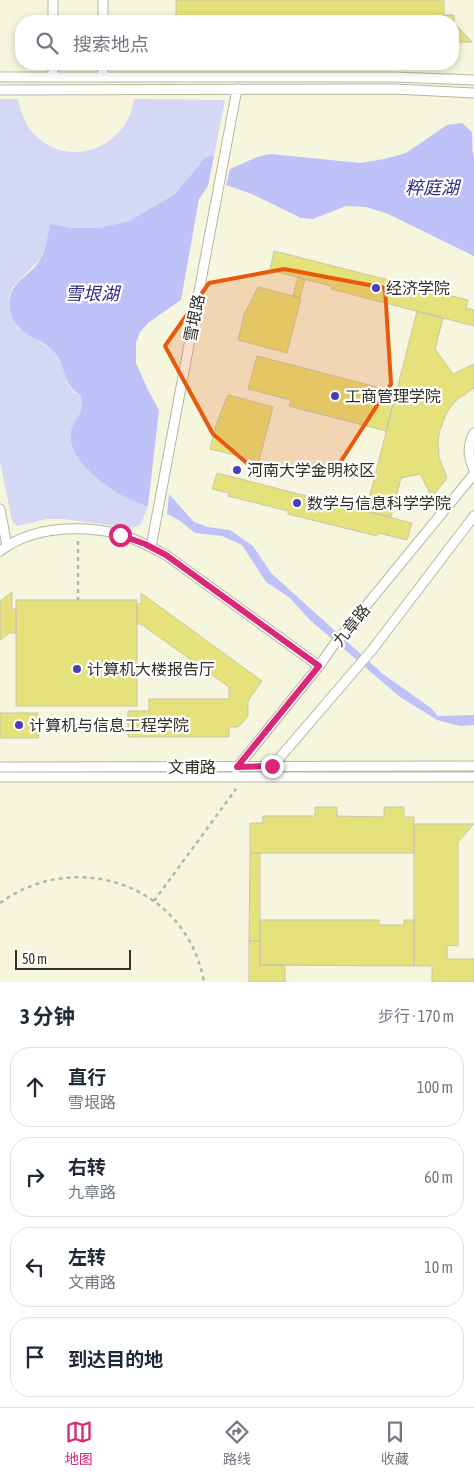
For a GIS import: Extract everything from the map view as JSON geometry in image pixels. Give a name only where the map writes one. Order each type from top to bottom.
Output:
[{"type":"lane","points":[[53,0],[53,15]]},
{"type":"lane","points":[[103,0],[103,15]]},
{"type":"lane","points":[[53,70],[53,77]]},
{"type":"lane","points":[[103,70],[103,77]]},
{"type":"lane","points":[[0,77],[395,77],[474,80]]},
{"type":"lane","name":"雪垠路","points":[[151,547],[237,89]]},
{"type":"lane","points":[[0,90],[395,89],[474,93]]},
{"type":"lane","points":[[474,433],[469,444],[468,453],[474,470]]},
{"type":"lane","name":"九章路","points":[[229,777],[474,474]]},
{"type":"lane","points":[[0,509],[4,548],[33,533],[54,530],[88,529],[120,535],[166,555],[319,666]]},
{"type":"lane","name":"九章路","points":[[263,777],[372,650],[474,516]]},
{"type":"lane","name":"文甫路","points":[[0,767],[474,766]]},
{"type":"lane","name":"文甫路","points":[[0,777],[474,777]]},
{"type":"path","points":[[78,530],[78,600]]},
{"type":"path","points":[[154,901],[245,777]]},
{"type":"path","points":[[0,902],[15,892],[31,885],[56,878],[81,876],[115,881],[131,887],[154,901],[173,918],[184,932],[199,963],[204,982]]},
{"type":"highlighted area","points":[[284,269],[385,288],[391,384],[334,472],[248,464],[213,434],[165,346],[209,283]]},
{"type":"shaded area","points":[[0,99],[18,99],[28,126],[34,134],[48,145],[64,151],[79,152],[95,148],[109,141],[121,130],[129,116],[134,99],[225,100],[214,156],[204,159],[175,194],[129,221],[99,228],[72,228],[45,247],[40,259],[13,287],[9,299],[18,328],[54,351],[73,392],[81,396],[81,411],[71,431],[71,443],[77,455],[86,467],[111,488],[124,497],[148,506],[141,524],[133,528],[63,519],[47,519],[17,526],[12,521],[0,461]]},
{"type":"water","name":"粹庭湖","points":[[462,123],[472,132],[474,157],[474,256],[388,214],[366,207],[346,206],[313,219],[301,218],[252,194],[226,185],[230,169],[257,157],[271,154],[360,163],[406,153],[447,125]]},
{"type":"water","name":"雪垠湖","points":[[214,156],[208,186],[199,199],[181,300],[148,323],[140,332],[136,343],[136,363],[159,410],[148,506],[124,497],[110,488],[85,467],[76,455],[71,443],[71,431],[81,411],[81,396],[71,387],[54,352],[45,344],[25,333],[15,323],[11,313],[10,299],[16,285],[37,265],[41,258],[46,246],[50,224],[72,228],[99,228],[129,221],[175,194],[204,159]]},
{"type":"water","points":[[169,494],[194,522],[208,527],[230,530],[253,546],[271,573],[383,674],[431,708],[438,716],[474,715],[474,725],[460,726],[437,720],[400,697],[310,620],[290,598],[266,582],[242,545],[222,536],[195,533],[179,520],[167,514]]},
{"type":"building","points":[[176,0],[444,0],[444,15],[176,15]]},
{"type":"building","points":[[459,28],[472,42],[459,42]]},
{"type":"building","name":"经济学院","points":[[274,251],[468,300],[466,308],[474,310],[474,326],[331,289],[331,286],[270,270]]},
{"type":"building","points":[[298,277],[305,279],[300,298],[293,296]]},
{"type":"building","points":[[258,287],[301,298],[287,353],[238,340],[244,315]]},
{"type":"building","points":[[417,311],[443,318],[435,349],[453,374],[474,364],[474,388],[452,405],[440,430],[438,439],[439,457],[447,478],[432,497],[420,474],[401,478],[391,517],[366,511]]},
{"type":"building","name":"工商管理学院","points":[[257,356],[396,392],[386,431],[289,406],[291,400],[248,389]]},
{"type":"building","points":[[228,395],[273,407],[259,461],[210,449],[216,425]]},
{"type":"building","name":"数学与信息科学学院","points":[[217,473],[412,523],[407,540],[378,533],[377,536],[288,514],[288,511],[228,496],[229,493],[212,489]]},
{"type":"building","points":[[12,592],[12,609],[16,609],[16,633],[10,633],[0,640],[0,601]]},
{"type":"building","points":[[141,593],[262,681],[248,701],[248,715],[238,727],[229,727],[229,737],[128,737],[128,711],[149,711],[149,699],[229,699],[229,687],[141,624],[137,624],[137,604],[141,604]]},
{"type":"building","name":"计算机大楼报告厅","points":[[16,600],[137,600],[137,706],[16,706]]},
{"type":"building","name":"计算机与信息工程学院","points":[[0,713],[38,713],[38,738],[0,738]]},
{"type":"building","points":[[315,807],[337,807],[337,816],[384,817],[384,807],[404,807],[404,817],[414,817],[414,853],[250,853],[250,823],[263,823],[263,816],[315,816]]},
{"type":"building","points":[[414,824],[474,824],[458,842],[458,946],[447,945],[447,959],[474,959],[474,982],[432,982],[432,966],[414,966]]},
{"type":"building","points":[[250,853],[260,853],[260,941],[249,941]]},
{"type":"building","points":[[260,920],[379,920],[379,925],[404,925],[404,920],[414,920],[414,966],[260,965]]},
{"type":"building","points":[[249,941],[260,941],[260,965],[285,965],[285,982],[249,982]]},
{"type":"place","name":"经济学院","points":[[376,288]]},
{"type":"place","name":"工商管理学院","points":[[335,396]]},
{"type":"place","name":"河南大学金明校区","points":[[237,470]]},
{"type":"place","name":"数学与信息科学学院","points":[[297,503]]},
{"type":"place","name":"计算机大楼报告厅","points":[[77,669]]},
{"type":"place","name":"计算机与信息工程学院","points":[[19,725]]},
{"type":"route","points":[[120,535],[145,544],[166,555],[319,666],[237,767],[272,766]]}]
